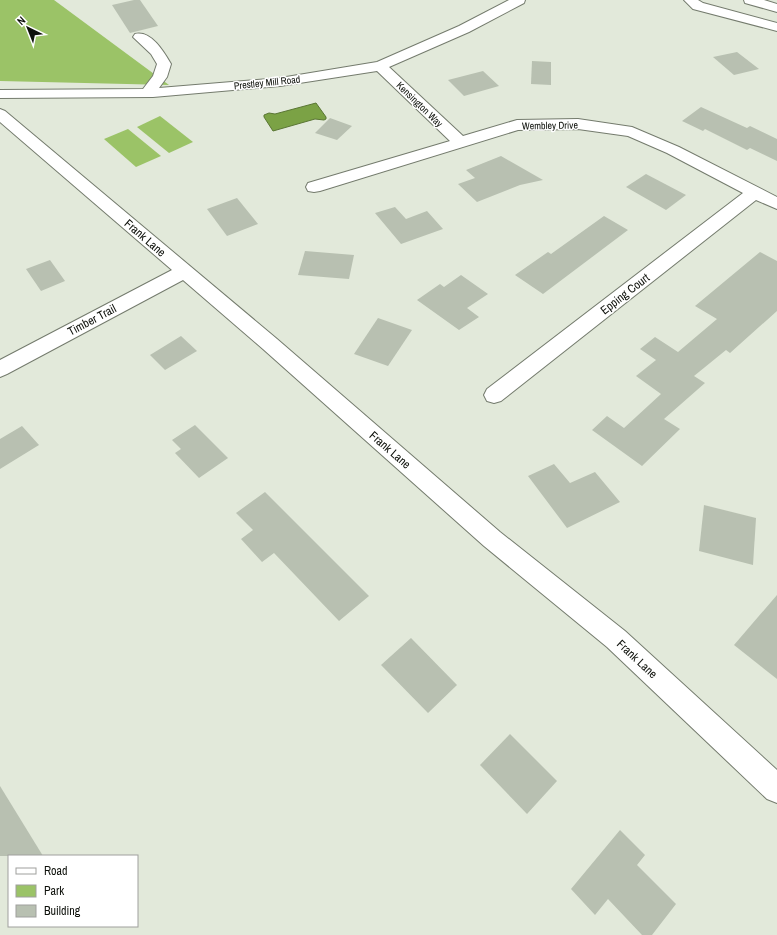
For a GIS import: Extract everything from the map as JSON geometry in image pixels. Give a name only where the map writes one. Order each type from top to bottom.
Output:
[{"type":"street","name":"Prestley Mill Road","points":[[0,94],[147,93],[280,82],[380,66],[464,29],[519,0]]},
{"type":"street","points":[[690,0],[698,6],[777,27]]},
{"type":"street","points":[[750,0],[777,8]]},
{"type":"street","points":[[140,37],[157,52],[164,64],[160,77],[147,93]]},
{"type":"street","name":"Kensington Way","points":[[380,66],[460,142]]},
{"type":"street","name":"Frank Lane","points":[[0,114],[270,344],[492,539],[616,639],[777,789]]},
{"type":"street","name":"Wembley Drive","points":[[314,187],[517,125],[578,124],[632,132],[673,150],[777,204]]},
{"type":"street","name":"Epping Court","points":[[494,395],[755,192]]},
{"type":"street","name":"Timber Trail","points":[[0,369],[184,272]]},
{"type":"green space","points":[[0,0],[54,0],[169,85],[0,81]]},
{"type":"green space","points":[[160,116],[193,142],[169,153],[137,127]]},
{"type":"green space","points":[[128,129],[161,156],[136,167],[104,139]]},
{"type":"shaded area","points":[[316,103],[326,119],[315,119],[273,131],[264,117],[264,115],[269,113],[275,114]]},
{"type":"building","points":[[140,0],[158,26],[130,33],[112,5]]},
{"type":"building","points":[[737,52],[759,69],[734,75],[713,57]]},
{"type":"building","points":[[532,61],[551,62],[551,85],[531,84]]},
{"type":"building","points":[[483,71],[499,86],[464,96],[448,80]]},
{"type":"building","points":[[701,107],[747,128],[750,126],[777,139],[777,161],[750,148],[747,150],[705,129],[703,131],[682,121]]},
{"type":"building","points":[[330,118],[352,126],[337,140],[315,133]]},
{"type":"building","points":[[501,156],[543,180],[520,185],[477,202],[458,184],[475,178],[466,170]]},
{"type":"building","points":[[646,174],[686,195],[666,210],[626,187]]},
{"type":"building","points":[[237,198],[258,224],[227,236],[207,209]]},
{"type":"building","points":[[395,207],[406,219],[427,211],[443,229],[401,244],[375,213]]},
{"type":"building","points":[[604,216],[628,230],[543,294],[515,275],[548,252],[551,254]]},
{"type":"building","points":[[305,251],[354,255],[349,279],[298,275]]},
{"type":"building","points":[[760,252],[777,261],[777,311],[730,353],[726,350],[694,376],[705,383],[664,419],[680,429],[642,466],[592,430],[607,416],[624,428],[661,394],[636,376],[656,360],[640,349],[655,337],[678,352],[717,319],[695,306]]},
{"type":"building","points":[[50,260],[65,281],[41,291],[26,269]]},
{"type":"building","points":[[461,275],[488,294],[467,308],[479,317],[459,330],[417,300],[440,284],[444,287]]},
{"type":"building","points":[[378,318],[412,330],[388,366],[354,354]]},
{"type":"building","points":[[181,336],[197,351],[165,370],[150,355]]},
{"type":"building","points":[[195,425],[228,458],[199,478],[175,453],[181,449],[172,440]]},
{"type":"building","points":[[22,426],[39,445],[0,469],[0,439]]},
{"type":"building","points":[[554,464],[570,483],[595,472],[620,502],[567,528],[528,476]]},
{"type":"building","points":[[265,492],[369,596],[339,621],[274,553],[262,562],[241,539],[253,530],[236,513]]},
{"type":"building","points":[[704,505],[756,518],[753,565],[699,551]]},
{"type":"building","points":[[777,595],[777,679],[734,645]]},
{"type":"building","points":[[411,638],[457,685],[428,713],[381,665]]},
{"type":"building","points":[[510,734],[557,781],[527,814],[480,765]]},
{"type":"building","points":[[0,786],[42,855],[0,856]]},
{"type":"building","points":[[620,830],[645,855],[637,865],[676,904],[652,935],[642,935],[608,899],[595,915],[571,889]]}]
